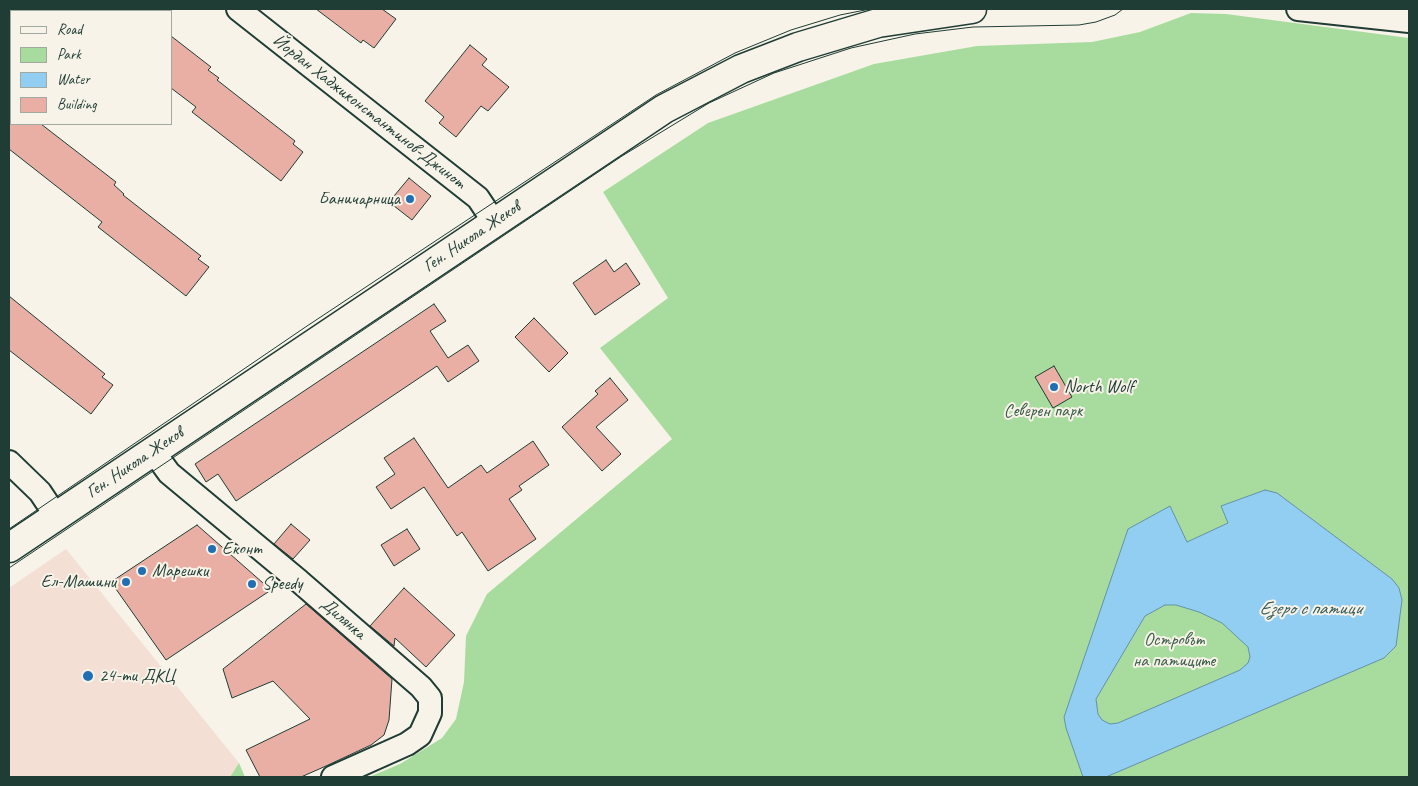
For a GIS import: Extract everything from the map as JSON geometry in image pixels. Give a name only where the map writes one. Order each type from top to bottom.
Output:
[{"type":"street","name":"Йордан Хаджиконстантинов-Джинот","points":[[238,9],[478,198],[494,222]]},
{"type":"street","name":"Ген. Никола Жеков","points":[[9,548],[664,109],[741,69],[798,46],[860,28],[916,16],[972,9]]},
{"type":"street","points":[[1298,9],[1409,21]]},
{"type":"street","name":"Дилянка","points":[[153,451],[168,473],[306,587],[421,687],[430,698],[430,713],[420,735],[407,744],[333,777]]},
{"type":"street","points":[[9,462],[40,492],[56,516]]},
{"type":"shaded area","name":"24-ти ДКЦ","points":[[66,549],[239,763],[230,777],[9,777],[9,588]]},
{"type":"green space","name":"Северен парк","points":[[1191,13],[1226,14],[1409,38],[1409,777],[369,777],[400,764],[442,738],[456,719],[464,682],[466,636],[487,594],[672,439],[600,348],[668,298],[603,192],[708,123],[874,64],[977,46],[1092,42],[1140,32]]},
{"type":"green space","points":[[239,763],[245,777],[230,777]]},
{"type":"water","name":"Езеро с патици","points":[[1265,490],[1277,493],[1392,579],[1399,588],[1402,600],[1396,646],[1384,658],[1106,777],[1083,777],[1064,717],[1128,529],[1170,506],[1187,542],[1228,523],[1221,506]],"holes":[[[1165,605],[1176,605],[1199,612],[1222,623],[1248,647],[1250,657],[1248,663],[1240,670],[1118,723],[1110,724],[1102,720],[1098,714],[1096,699],[1145,616]]]},
{"type":"building","points":[[316,9],[382,9],[396,19],[374,48],[363,40],[361,43]]},
{"type":"building","points":[[172,37],[211,67],[208,70],[219,78],[217,80],[295,141],[293,144],[303,152],[281,181],[192,112],[196,107],[172,89]]},
{"type":"building","points":[[470,45],[487,59],[482,65],[509,87],[488,111],[481,106],[456,137],[439,123],[444,117],[425,101]]},
{"type":"building","points":[[9,124],[42,125],[116,182],[114,185],[123,195],[201,256],[198,259],[209,267],[186,296],[98,227],[102,222],[9,149]]},
{"type":"building","points":[[409,178],[431,196],[412,220],[389,202]]},
{"type":"building","points":[[606,260],[614,272],[626,263],[640,284],[595,315],[573,283]]},
{"type":"building","points":[[9,296],[105,374],[102,377],[113,385],[91,414],[9,350]]},
{"type":"building","points":[[434,304],[446,321],[430,331],[448,358],[468,345],[479,361],[448,382],[437,366],[236,501],[218,474],[206,482],[195,464]]},
{"type":"building","points":[[534,318],[568,353],[549,372],[515,337]]},
{"type":"building","name":"North Wolf","points":[[1054,366],[1072,397],[1053,408],[1035,377]]},
{"type":"building","points":[[610,378],[628,400],[596,427],[621,454],[602,471],[562,427],[598,394],[595,391]]},
{"type":"building","points":[[414,438],[448,488],[481,465],[487,473],[533,441],[549,465],[519,486],[522,490],[509,499],[536,539],[488,571],[462,532],[457,536],[424,487],[391,509],[376,487],[395,474],[384,458]]},
{"type":"building","points":[[291,524],[310,540],[293,559],[274,544]]},
{"type":"building","points":[[197,525],[271,590],[166,660],[111,582]]},
{"type":"building","points":[[407,529],[420,549],[394,566],[381,545]]},
{"type":"building","points":[[404,588],[455,635],[426,667],[395,638],[394,646],[370,626]]},
{"type":"building","points":[[306,604],[392,679],[389,720],[384,735],[371,745],[326,766],[301,777],[260,777],[246,750],[310,719],[273,681],[232,698],[223,669]]},
{"type":"tram line","points":[[9,529],[307,326],[656,95],[735,53],[791,30],[840,15],[870,9]]},
{"type":"tram line","points":[[9,568],[622,156],[709,103],[774,73],[851,48],[915,34],[973,27],[1079,25],[1096,22],[1115,15],[1123,9]]},
{"type":"place","name":"Баничарница","points":[[410,199]]},
{"type":"place","name":"North Wolf","points":[[1054,387]]},
{"type":"place","name":"Еконт","points":[[212,549]]},
{"type":"place","name":"Марешки","points":[[142,571]]},
{"type":"place","name":"Ел-Машини","points":[[126,582]]},
{"type":"place","name":"Speedy","points":[[252,584]]},
{"type":"place","name":"24-ти ДКЦ","points":[[88,676]]},
{"type":"park label","name":"Островът на патиците","points":[[1174,650]]}]
